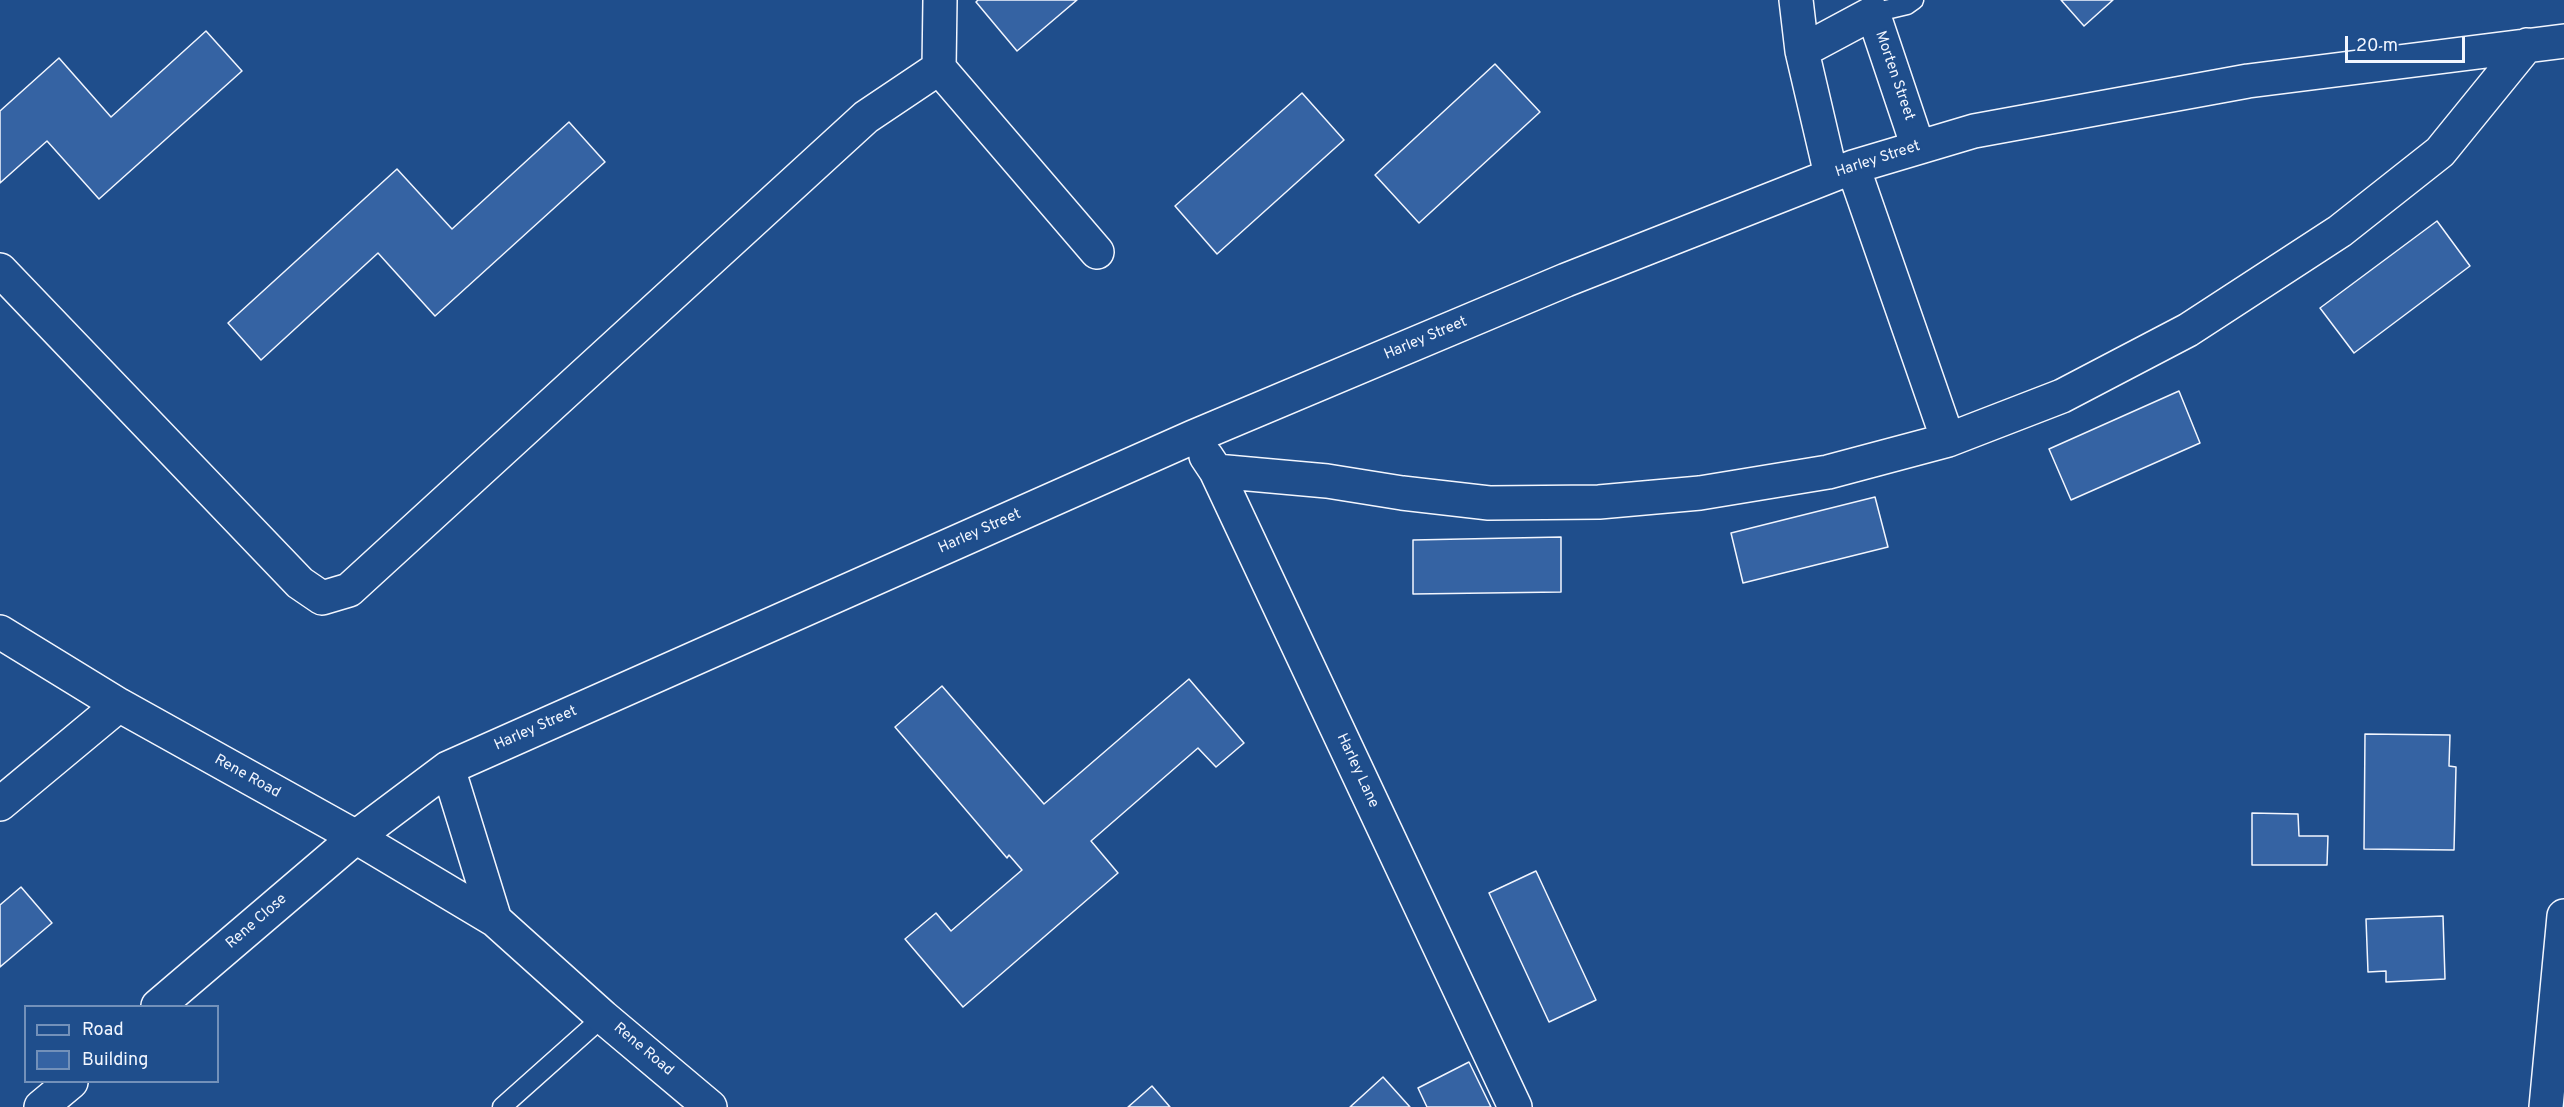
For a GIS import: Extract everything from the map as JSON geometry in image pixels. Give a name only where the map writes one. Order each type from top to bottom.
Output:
[{"type":"street","points":[[940,0],[939,68],[1097,252]]},
{"type":"street","points":[[1796,0],[1802,51],[1842,171],[1948,440]]},
{"type":"street","name":"Morten Street","points":[[1802,51],[1871,7],[1918,147]]},
{"type":"street","name":"Harley Street","points":[[356,837],[448,768],[1193,437],[1566,280],[1842,171],[1974,131],[2248,81],[2564,41]]},
{"type":"street","points":[[1216,471],[1327,481],[1489,503],[1599,502],[1700,493],[1828,472],[1948,440],[2062,396],[2188,330],[2340,231],[2440,152],[2527,45]]},
{"type":"street","points":[[0,270],[300,583],[322,598],[349,590],[866,117],[939,68]]},
{"type":"street","name":"Harley Lane","points":[[1193,437],[1216,471],[1515,1107]]},
{"type":"street","name":"Rene Road","points":[[0,632],[119,705],[356,837],[495,920],[603,1017],[710,1107]]},
{"type":"street","points":[[2,800],[119,705]]},
{"type":"street","points":[[448,768],[495,920]]},
{"type":"street","name":"Rene Close","points":[[159,1005],[356,837]]},
{"type":"street","points":[[2546,1107],[2564,916]]},
{"type":"street","points":[[41,1107],[70,1083]]},
{"type":"lane","points":[[1871,7],[1907,5],[1914,0]]},
{"type":"lane","points":[[502,1107],[603,1017]]},
{"type":"building","points":[[978,0],[1077,0],[1017,51],[976,2]]},
{"type":"building","points":[[2061,0],[2113,0],[2084,26]]},
{"type":"building","points":[[206,31],[242,71],[99,199],[47,141],[0,183],[0,111],[59,58],[111,117]]},
{"type":"building","points":[[1495,64],[1540,112],[1419,223],[1375,175]]},
{"type":"building","points":[[1302,93],[1344,140],[1217,254],[1175,206]]},
{"type":"building","points":[[569,122],[605,162],[435,316],[378,253],[261,360],[228,323],[397,169],[452,229]]},
{"type":"building","points":[[2437,221],[2470,266],[2354,353],[2320,308]]},
{"type":"building","points":[[2179,391],[2200,443],[2071,500],[2049,449]]},
{"type":"building","points":[[1875,497],[1888,547],[1743,583],[1731,533]]},
{"type":"building","points":[[1561,537],[1561,592],[1413,594],[1413,540]]},
{"type":"building","points":[[1189,679],[1244,743],[1216,767],[1198,748],[1091,841],[1118,873],[963,1007],[905,939],[936,913],[951,931],[1022,870],[1009,855],[1007,858],[895,727],[942,686],[1044,804]]},
{"type":"building","points":[[2365,734],[2450,735],[2449,766],[2456,767],[2454,850],[2364,849]]},
{"type":"building","points":[[2252,813],[2298,814],[2299,836],[2328,836],[2327,865],[2252,865]]},
{"type":"building","points":[[1536,871],[1596,1000],[1549,1022],[1489,893]]},
{"type":"building","points":[[21,887],[52,923],[0,967],[0,905]]},
{"type":"building","points":[[2443,916],[2445,979],[2386,982],[2386,971],[2368,972],[2366,919]]},
{"type":"building","points":[[1469,1062],[1491,1107],[1427,1107],[1418,1088]]},
{"type":"building","points":[[1383,1077],[1410,1107],[1350,1107]]},
{"type":"building","points":[[1152,1086],[1170,1107],[1128,1107]]}]
